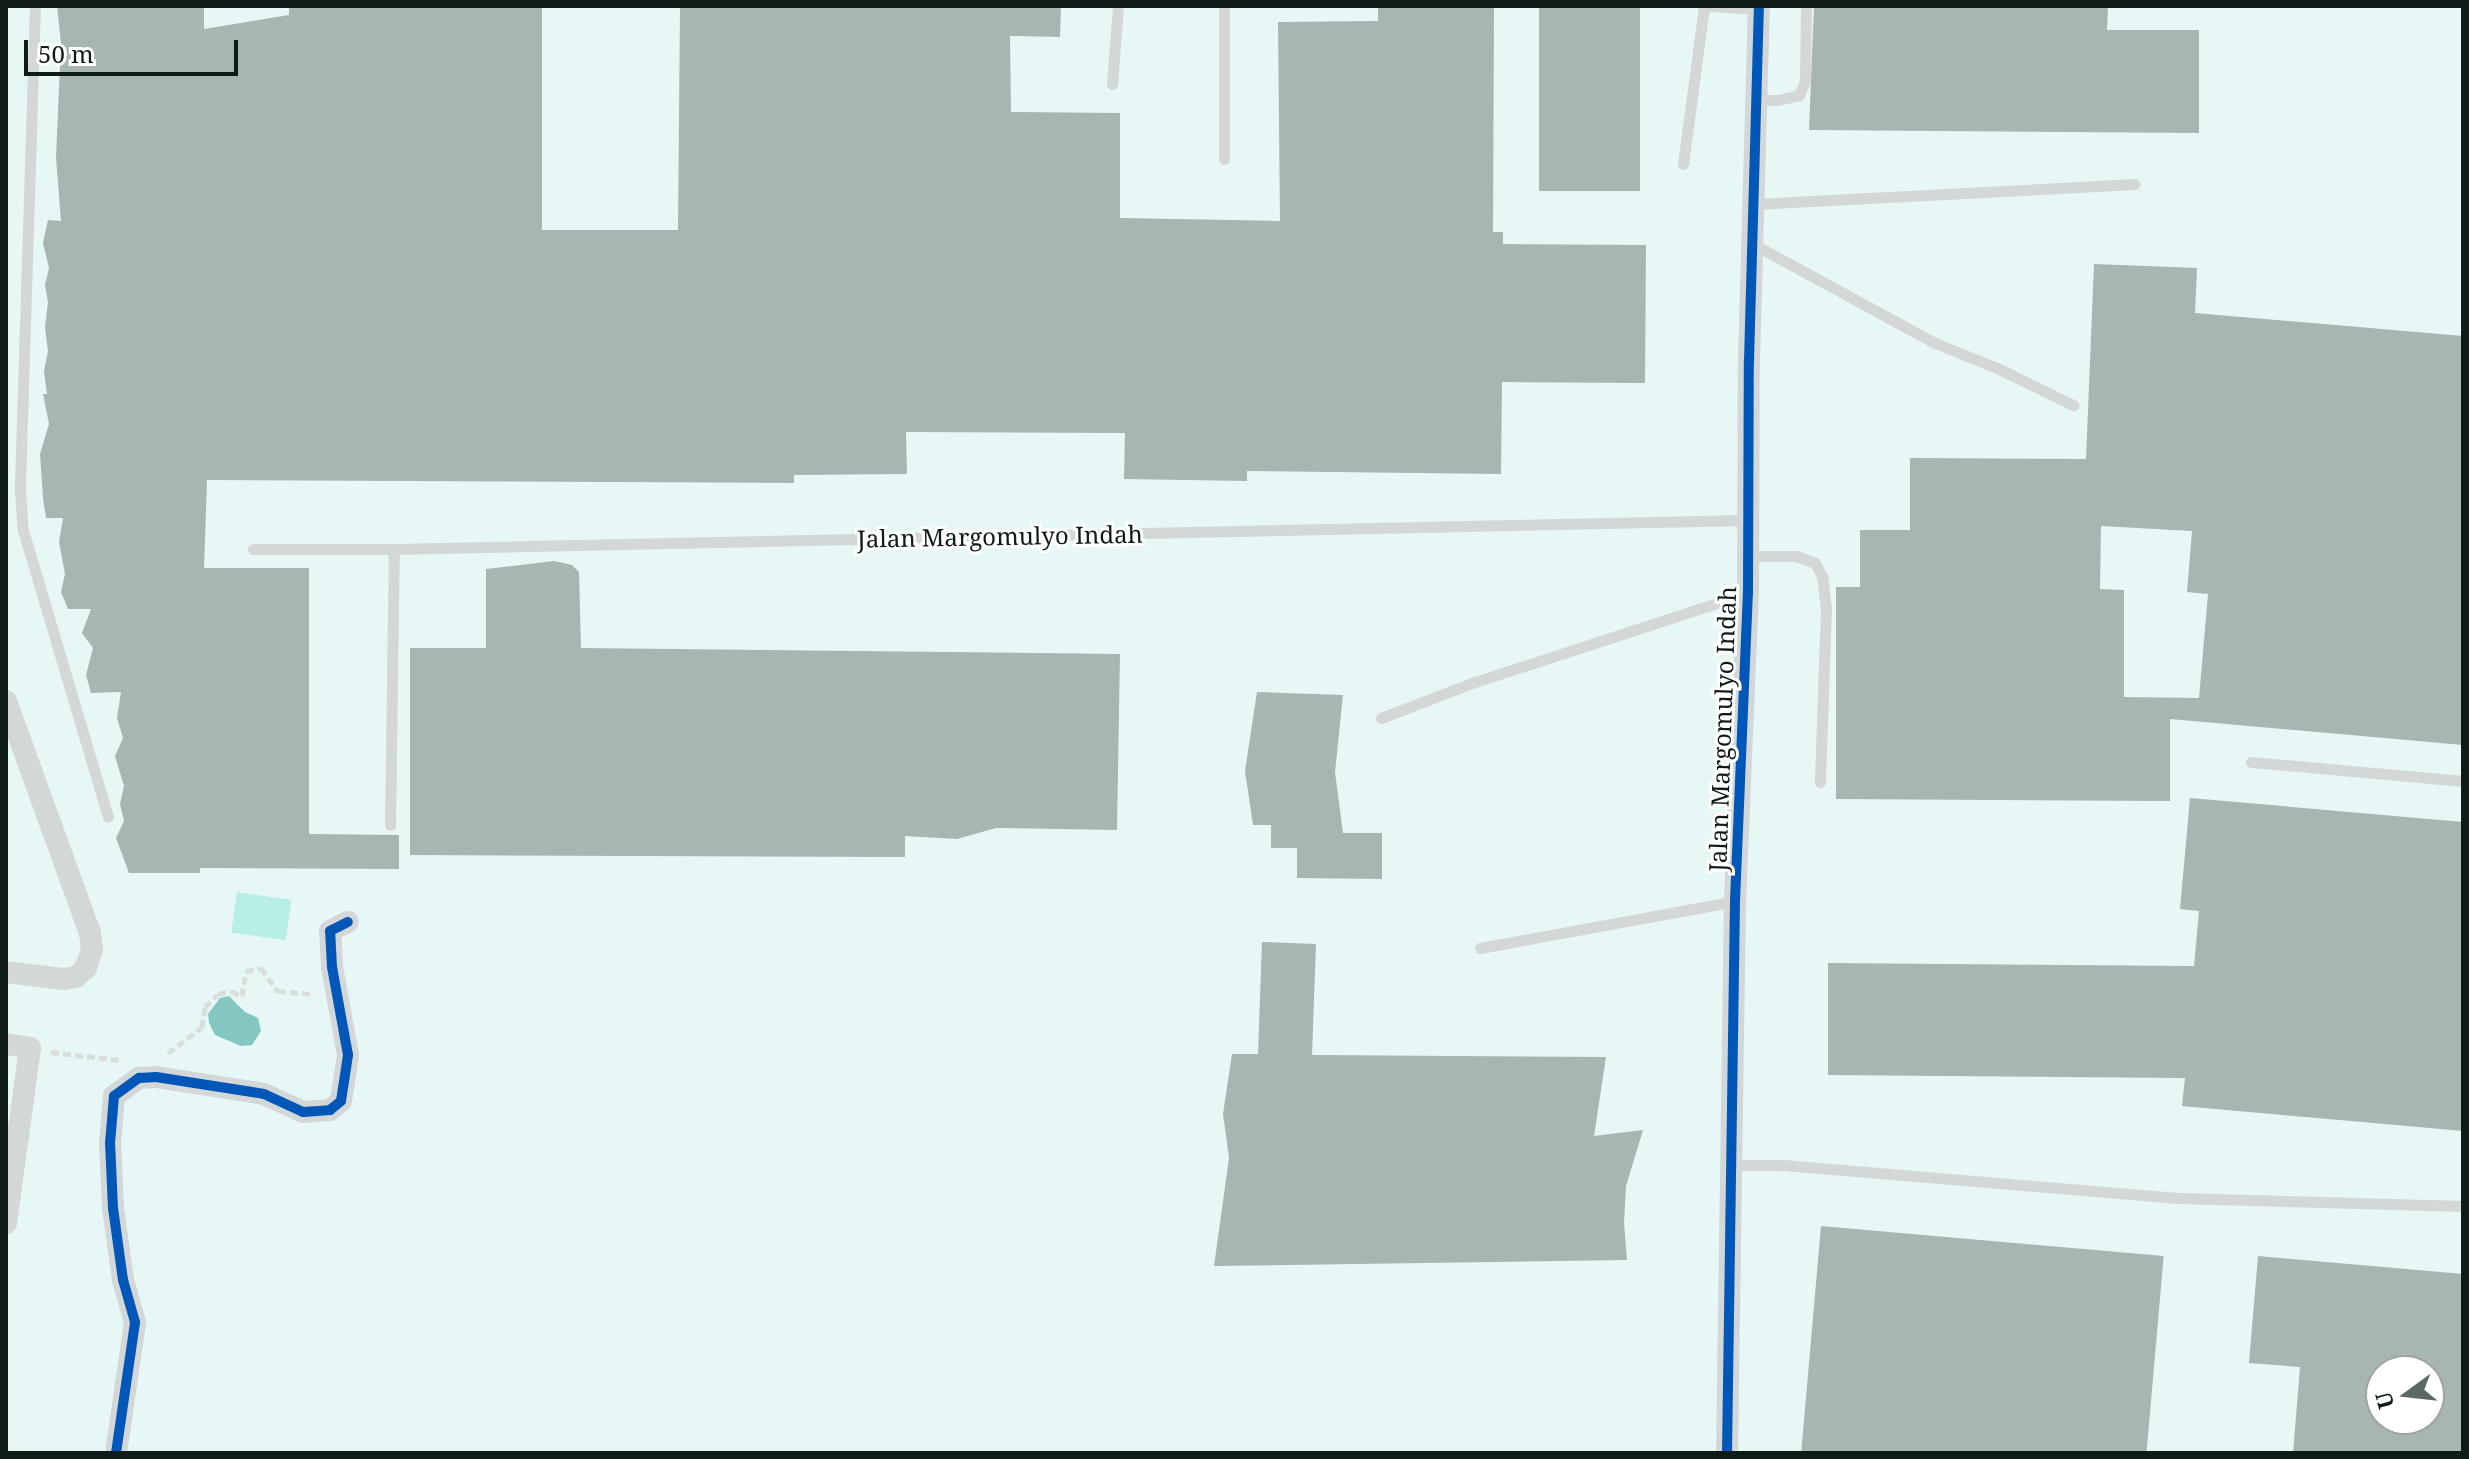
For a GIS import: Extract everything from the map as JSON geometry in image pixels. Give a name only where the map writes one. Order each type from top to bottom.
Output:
[{"type":"street","name":"Jalan Margomulyo Indah","points":[[1727,1453],[1735,901],[1748,593],[1759,8]]},
{"type":"street","points":[[6,701],[90,933],[92,949],[86,968],[76,977],[63,979],[6,972]]},
{"type":"street","points":[[116,1453],[135,1322],[123,1280],[113,1208],[110,1143],[114,1096],[139,1078],[156,1077],[264,1094],[303,1112],[330,1110],[341,1101],[348,1055],[330,931],[348,922]]},
{"type":"street","points":[[6,1044],[30,1048],[6,1223]]},
{"type":"lane","points":[[35,6],[20,491],[23,530],[108,817]]},
{"type":"lane","points":[[1112,84],[1118,6]]},
{"type":"lane","points":[[1224,6],[1224,159]]},
{"type":"lane","points":[[1683,164],[1707,6],[1759,8]]},
{"type":"lane","points":[[1757,100],[1778,100],[1799,95],[1805,81],[1806,6]]},
{"type":"lane","points":[[1755,204],[2134,184]]},
{"type":"lane","points":[[1755,245],[1935,343],[1997,368],[2073,405]]},
{"type":"lane","name":"Jalan Margomulyo Indah","points":[[253,549],[394,549],[1747,520]]},
{"type":"lane","points":[[390,825],[394,549]]},
{"type":"lane","points":[[1748,556],[1796,556],[1815,563],[1822,576],[1826,607],[1820,782]]},
{"type":"lane","points":[[1381,718],[1472,683],[1748,593]]},
{"type":"lane","points":[[2251,762],[2463,781]]},
{"type":"lane","points":[[1480,948],[1735,901]]},
{"type":"lane","points":[[1732,1165],[1784,1165],[2178,1198],[2463,1206]]},
{"type":"path","points":[[160,1059],[202,1027],[205,1007],[218,994],[231,991],[242,996],[246,971],[261,968],[278,991],[337,995]]},
{"type":"path","points":[[30,1048],[129,1061]]},
{"type":"shaded area","points":[[237,892],[291,900],[286,940],[231,933]]},
{"type":"shaded area","points":[[229,996],[245,1012],[258,1018],[261,1031],[252,1045],[241,1046],[215,1035],[209,1023],[208,1014],[220,998]]},
{"type":"building","points":[[57,6],[204,6],[204,29],[289,15],[289,6],[542,6],[542,230],[678,230],[680,6],[1061,6],[1060,37],[1010,36],[1011,112],[1120,113],[1120,218],[1280,221],[1278,22],[1378,21],[1378,6],[1494,6],[1493,232],[1503,232],[1503,244],[1646,245],[1645,383],[1502,382],[1501,474],[1247,471],[1247,481],[1124,479],[1125,433],[906,432],[907,474],[794,475],[794,483],[207,480],[204,568],[309,568],[309,834],[399,835],[399,869],[200,868],[200,873],[129,873],[116,838],[124,821],[120,804],[124,786],[115,756],[123,738],[117,718],[121,692],[91,693],[86,675],[93,648],[82,633],[91,609],[68,609],[61,592],[65,574],[59,542],[63,518],[46,518],[43,498],[40,454],[49,424],[43,394],[47,394],[44,371],[48,351],[45,328],[48,302],[45,285],[49,268],[43,243],[48,220],[61,221],[56,157],[61,43]]},
{"type":"building","points":[[1814,6],[2108,6],[2107,30],[2199,30],[2199,133],[1809,130]]},
{"type":"building","points":[[1539,7],[1640,7],[1640,191],[1539,191]]},
{"type":"building","points":[[2094,264],[2197,268],[2195,313],[2463,336],[2463,745],[2170,719],[2170,801],[1836,799],[1836,587],[1860,587],[1860,530],[1910,530],[1910,458],[2086,459]],"holes":[[[2101,526],[2192,531],[2187,592],[2208,594],[2199,698],[2124,697],[2124,590],[2100,589]]]},
{"type":"building","points":[[554,561],[572,565],[579,572],[581,648],[1120,654],[1117,830],[996,828],[957,839],[905,836],[905,857],[410,855],[410,648],[486,648],[486,569]]},
{"type":"building","points":[[1257,692],[1343,695],[1335,772],[1343,833],[1382,833],[1382,879],[1297,878],[1297,848],[1271,848],[1271,825],[1253,825],[1245,771]]},
{"type":"building","points":[[2190,798],[2463,822],[2463,1131],[2182,1106],[2185,1078],[1828,1075],[1828,963],[2194,966],[2199,911],[2180,909]]},
{"type":"building","points":[[1262,942],[1316,944],[1312,1055],[1606,1057],[1594,1136],[1643,1130],[1626,1186],[1624,1223],[1627,1260],[1214,1266],[1229,1158],[1223,1114],[1232,1054],[1258,1054]]},
{"type":"building","points":[[1821,1226],[2164,1256],[2146,1453],[1801,1453]]},
{"type":"building","points":[[2258,1256],[2463,1274],[2463,1453],[2293,1453],[2300,1367],[2249,1363]]},
{"type":"cycle path","points":[[1727,1453],[1735,901],[1748,593],[1749,361],[1759,6]]},
{"type":"cycle path","points":[[116,1453],[135,1322],[123,1280],[113,1208],[110,1143],[114,1096],[139,1078],[156,1077],[264,1094],[303,1112],[330,1110],[341,1101],[348,1055],[332,967],[330,931],[348,922]]}]
